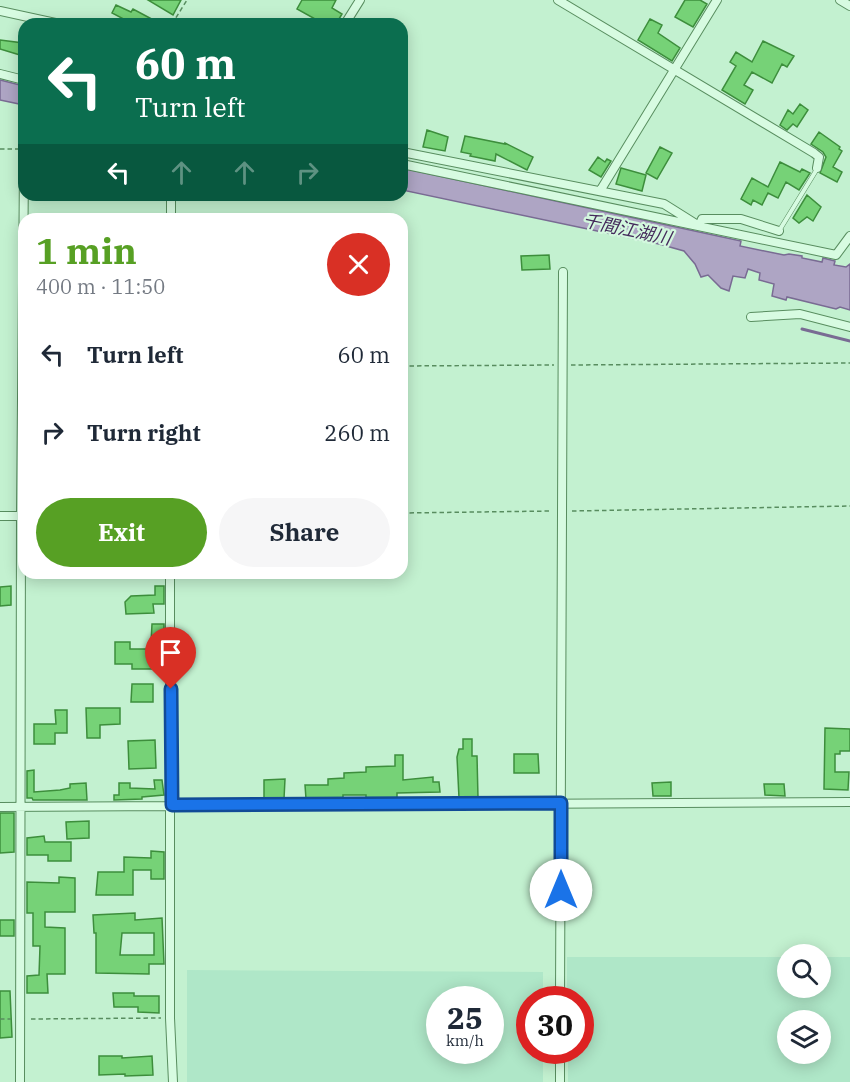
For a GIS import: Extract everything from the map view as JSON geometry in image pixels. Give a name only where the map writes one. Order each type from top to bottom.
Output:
[{"type":"street","points":[[349,18],[360,0]]},
{"type":"street","points":[[558,0],[814,153],[819,158],[817,168]]},
{"type":"street","points":[[600,191],[717,0]]},
{"type":"street","points":[[840,0],[850,6]]},
{"type":"street","points":[[0,12],[30,18]]},
{"type":"street","points":[[0,74],[18,78]]},
{"type":"street","points":[[408,153],[664,204],[699,226]]},
{"type":"street","points":[[408,165],[836,255],[850,236]]},
{"type":"street","points":[[699,226],[702,219],[741,219],[779,231]]},
{"type":"street","points":[[560,986],[563,272]]},
{"type":"street","points":[[751,317],[800,314],[850,327]]},
{"type":"street","points":[[0,516],[18,516]]},
{"type":"street","points":[[20,1082],[22,579]]},
{"type":"street","points":[[170,579],[172,805],[170,1018],[173,1082]]},
{"type":"street","points":[[0,807],[850,802]]},
{"type":"street","points":[[560,1064],[560,1082]]},
{"type":"lane","points":[[779,231],[817,168]]},
{"type":"path","points":[[176,18],[187,0]]},
{"type":"path","points":[[0,149],[18,149]]},
{"type":"path","points":[[408,366],[850,363]]},
{"type":"path","points":[[408,513],[850,506]]},
{"type":"path","points":[[20,1019],[170,1018]]},
{"type":"green space","points":[[567,957],[777,957],[777,998],[831,998],[831,957],[850,957],[850,1082],[568,1082],[568,1064],[594,1064],[594,986],[567,986]]},
{"type":"green space","points":[[187,970],[543,972],[543,986],[516,986],[516,1064],[543,1064],[543,1082],[187,1082]]},
{"type":"water","points":[[0,80],[18,84],[18,104],[0,100]]},
{"type":"water","name":"千間江湖川","points":[[408,169],[741,241],[740,246],[784,255],[802,256],[802,258],[822,262],[823,258],[835,261],[834,265],[846,267],[850,264],[850,310],[772,296],[774,284],[759,280],[760,273],[748,269],[745,278],[733,276],[729,291],[721,288],[708,275],[701,277],[695,264],[684,251],[408,191]]},
{"type":"building","points":[[148,0],[181,0],[173,15]]},
{"type":"building","points":[[302,0],[336,0],[332,8],[342,14],[340,18],[313,18],[297,9]]},
{"type":"building","points":[[685,0],[700,0],[707,4],[693,27],[675,17]]},
{"type":"building","points":[[116,5],[131,12],[133,9],[150,18],[122,18],[112,13]]},
{"type":"building","points":[[650,19],[662,25],[658,33],[680,48],[672,61],[638,40]]},
{"type":"building","points":[[0,40],[18,42],[18,54],[0,49]]},
{"type":"building","points":[[763,41],[794,56],[787,67],[782,64],[772,83],[752,72],[744,85],[753,90],[745,104],[722,90],[736,66],[730,62],[736,52],[752,62]]},
{"type":"building","points":[[800,104],[808,110],[797,127],[793,124],[787,130],[780,125],[788,110],[793,114]]},
{"type":"building","points":[[427,130],[448,137],[445,151],[423,147]]},
{"type":"building","points":[[819,132],[840,147],[842,151],[833,167],[842,172],[837,182],[820,173],[826,157],[823,152],[811,144]]},
{"type":"building","points":[[465,136],[505,143],[533,157],[527,170],[496,154],[495,161],[470,156],[471,154],[461,152]]},
{"type":"building","points":[[660,147],[672,153],[657,179],[646,173]]},
{"type":"building","points":[[598,157],[605,162],[607,159],[611,161],[601,177],[589,170]]},
{"type":"building","points":[[780,162],[800,172],[802,169],[810,173],[799,190],[786,182],[778,198],[768,193],[762,205],[753,200],[751,205],[741,199],[752,178],[768,187]]},
{"type":"building","points":[[621,168],[646,175],[642,191],[616,184]]},
{"type":"building","points":[[807,195],[821,207],[813,221],[807,217],[799,223],[793,218]]},
{"type":"building","points":[[549,255],[550,269],[522,270],[521,256]]},
{"type":"building","points":[[11,586],[11,605],[0,606],[0,587]]},
{"type":"building","points":[[155,586],[164,586],[164,604],[153,604],[154,613],[126,614],[125,602],[131,596],[155,595]]},
{"type":"building","points":[[152,624],[164,624],[164,644],[151,643]]},
{"type":"building","points":[[115,642],[130,642],[130,649],[155,649],[155,669],[132,669],[132,664],[115,664]]},
{"type":"building","points":[[132,684],[153,684],[153,702],[131,702]]},
{"type":"building","points":[[86,708],[120,708],[120,724],[100,725],[100,738],[87,738]]},
{"type":"building","points":[[55,710],[67,710],[67,733],[55,733],[55,744],[34,744],[34,724],[56,724]]},
{"type":"building","points":[[825,728],[850,729],[850,751],[840,751],[840,754],[835,754],[835,772],[849,772],[848,790],[824,789]]},
{"type":"building","points":[[463,739],[472,739],[472,756],[477,756],[478,798],[459,798],[457,757],[459,749],[463,749]]},
{"type":"building","points":[[155,740],[156,768],[129,769],[128,741]]},
{"type":"building","points":[[514,754],[538,754],[539,773],[514,773]]},
{"type":"building","points":[[395,755],[403,755],[403,780],[433,777],[433,782],[439,782],[440,792],[397,793],[397,798],[343,795],[343,799],[306,799],[305,785],[328,785],[328,779],[344,778],[344,773],[366,772],[366,767],[395,766]]},
{"type":"building","points":[[34,770],[34,792],[60,790],[70,788],[70,784],[86,783],[87,800],[27,798],[27,771]]},
{"type":"building","points":[[285,779],[284,799],[264,799],[264,780]]},
{"type":"building","points":[[154,780],[162,780],[164,795],[114,800],[114,795],[119,795],[119,783],[130,783],[130,788],[155,789]]},
{"type":"building","points":[[671,782],[671,796],[653,796],[652,783]]},
{"type":"building","points":[[764,784],[784,784],[785,796],[765,795]]},
{"type":"building","points":[[0,813],[14,813],[14,852],[0,853]]},
{"type":"building","points":[[89,821],[89,838],[67,839],[66,822]]},
{"type":"building","points":[[44,836],[45,842],[71,842],[71,861],[48,861],[48,855],[27,855],[27,838]]},
{"type":"building","points":[[151,851],[164,852],[164,879],[151,879],[151,870],[133,870],[133,895],[96,895],[98,872],[124,872],[124,857],[151,858]]},
{"type":"building","points":[[59,877],[75,878],[75,912],[45,912],[45,927],[65,928],[65,974],[47,974],[48,993],[27,993],[27,976],[39,975],[40,946],[33,946],[33,913],[27,913],[27,882],[59,883]]},
{"type":"building","points":[[135,913],[135,920],[162,918],[164,964],[149,964],[149,974],[96,973],[96,933],[94,933],[93,915]],"holes":[[[122,933],[154,933],[154,955],[120,955]]]},
{"type":"building","points":[[0,920],[14,920],[14,936],[0,936]]},
{"type":"building","points":[[0,991],[10,991],[12,1037],[0,1038]]},
{"type":"building","points":[[113,993],[159,996],[159,1013],[138,1012],[138,1007],[114,1007]]},
{"type":"building","points":[[99,1056],[122,1056],[122,1058],[152,1056],[153,1075],[99,1075]]},
{"type":"waterway","points":[[802,329],[850,341]]},
{"type":"route","points":[[171,689],[172,805],[561,803],[561,890]]}]
